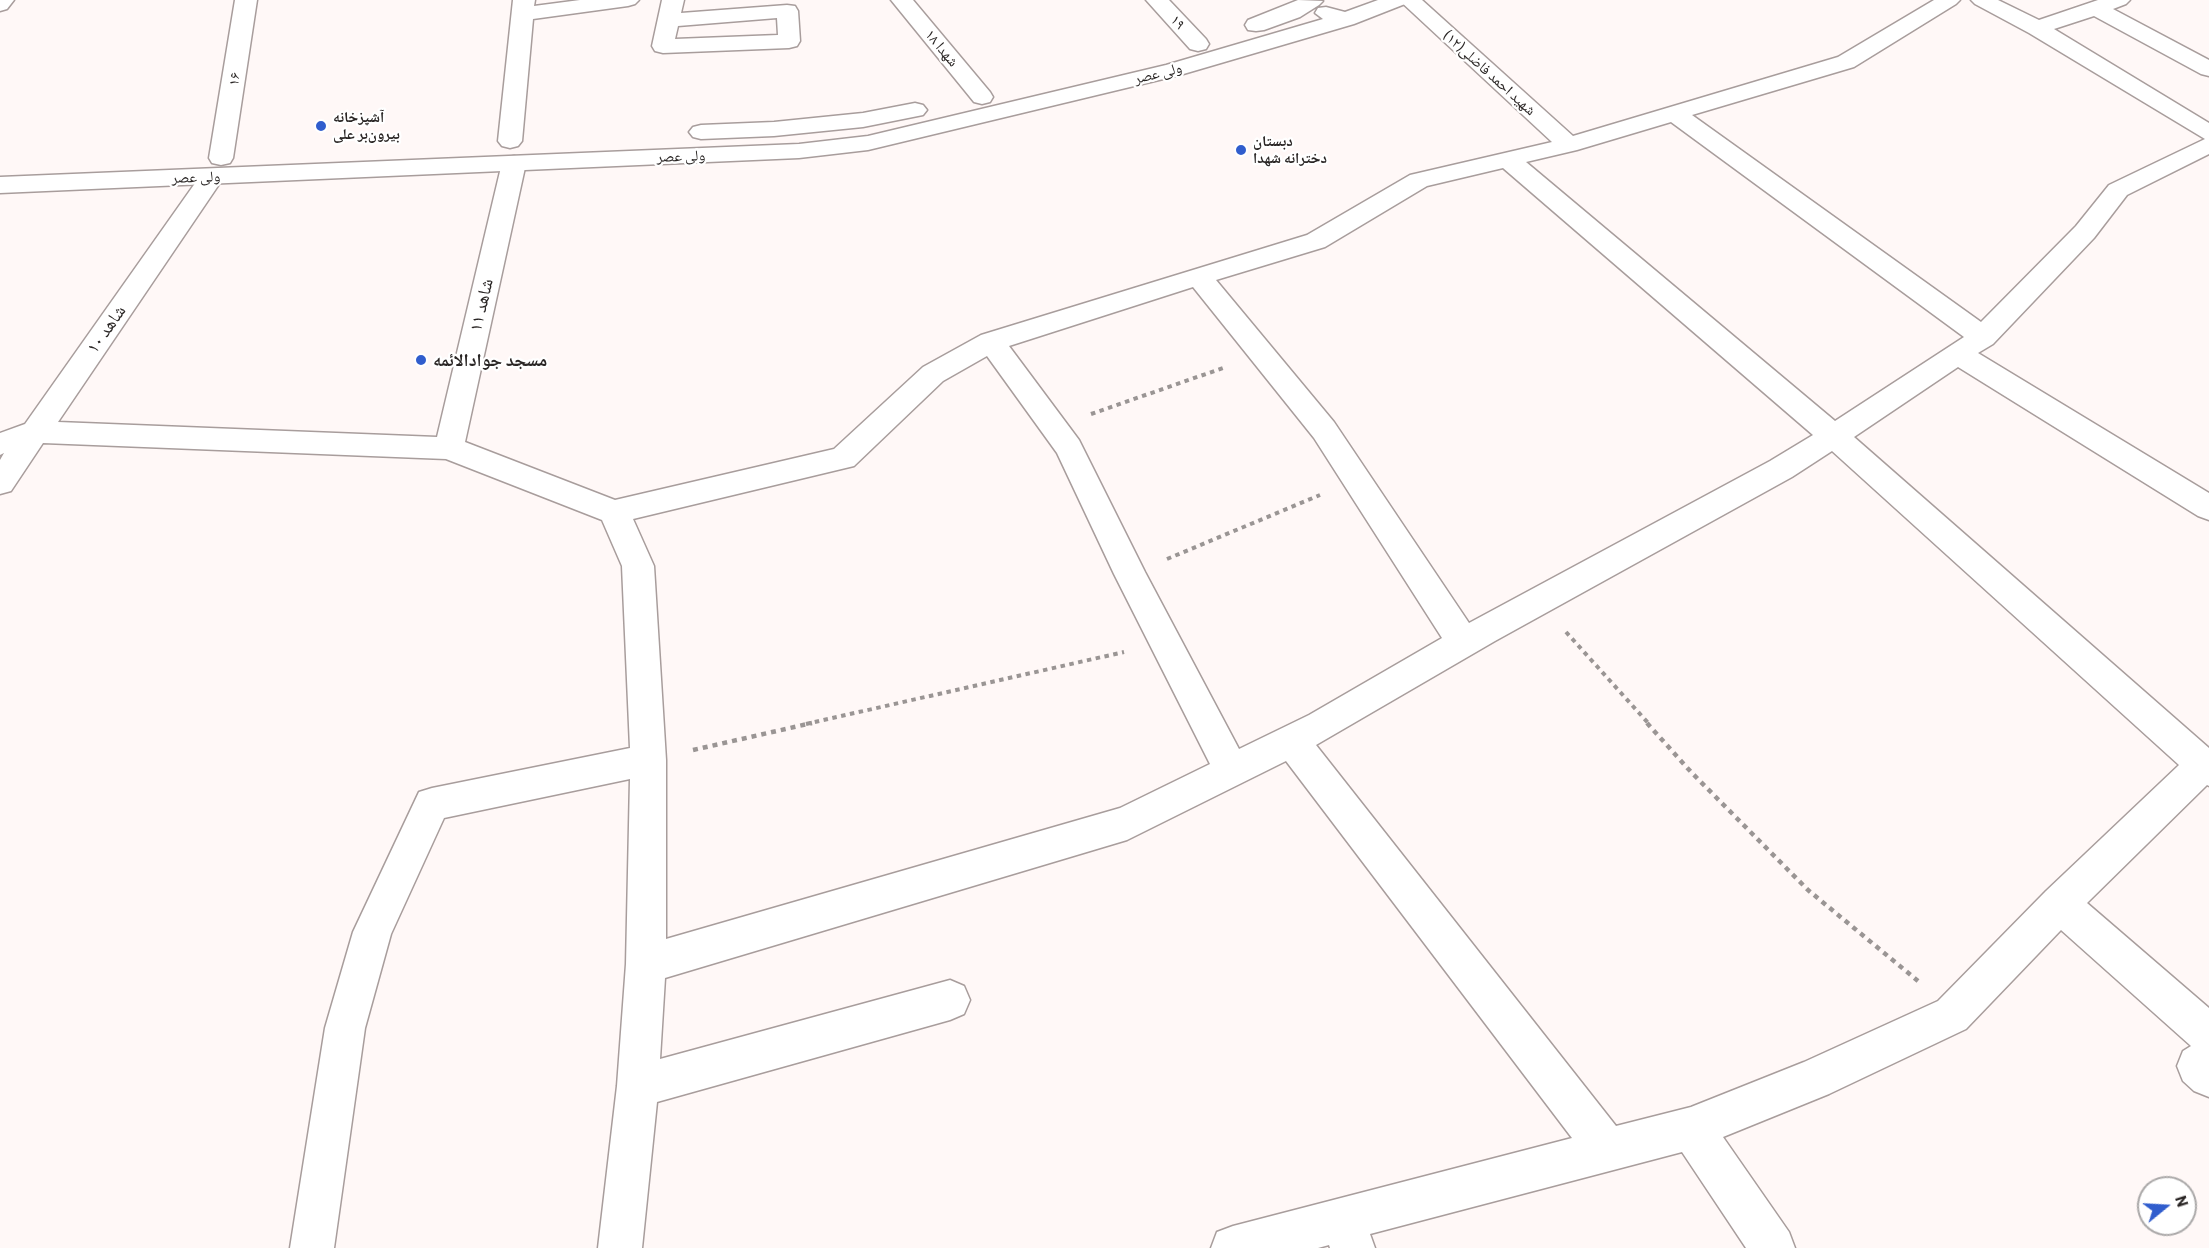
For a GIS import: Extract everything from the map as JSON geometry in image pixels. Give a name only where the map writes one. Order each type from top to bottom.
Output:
[{"type":"street","points":[[0,5],[3,0]]},
{"type":"street","name":"۱۶","points":[[217,167],[246,0]]},
{"type":"street","points":[[524,7],[628,0]]},
{"type":"street","name":"شهدا ۱۸","points":[[902,0],[982,97]]},
{"type":"street","name":"۱۹","points":[[1157,0],[1198,44]]},
{"type":"street","name":"ولی عصر","points":[[0,185],[217,167],[519,148],[800,151],[868,143],[1172,70],[1346,19],[1398,0]]},
{"type":"street","name":"شهید احمد فاضلی(۱۲)","points":[[1410,0],[1569,145]]},
{"type":"street","points":[[1905,0],[1920,8],[1948,0]]},
{"type":"street","points":[[0,444],[34,432],[448,448],[614,512],[843,458],[933,374],[991,342],[1316,241],[1419,180],[1569,145],[1846,62],[1948,0]]},
{"type":"street","points":[[1982,0],[2037,28],[2209,133]]},
{"type":"street","points":[[2037,28],[2119,0]]},
{"type":"street","points":[[1312,1],[1319,9],[1346,19]]},
{"type":"street","name":"ولی عصر","points":[[682,133],[774,129],[863,120],[982,97],[1198,44],[1292,12],[1312,1]]},
{"type":"street","name":"شاهد ۱۱","points":[[448,448],[519,148],[524,7]]},
{"type":"street","points":[[2095,8],[2209,69]]},
{"type":"street","points":[[671,10],[787,11],[789,41],[663,46],[671,10]]},
{"type":"street","points":[[1674,113],[1970,345],[2209,508]]},
{"type":"street","points":[[646,964],[1127,823],[1292,741],[1463,642],[1781,469],[1834,436],[1970,345],[2085,232],[2118,190],[2209,146]]},
{"type":"street","points":[[1233,1248],[1346,1234],[1608,1150],[1691,1128],[1814,1079],[1955,1012],[2060,904],[2206,768],[1834,436],[1508,159]]},
{"type":"street","name":"ولی عصر","points":[[0,169],[217,167]]},
{"type":"street","name":"شاهد ۱۰","points":[[0,483],[217,167]]},
{"type":"street","points":[[1198,276],[1324,430],[1463,642]]},
{"type":"street","points":[[991,342],[1069,448],[1130,574],[1232,771]]},
{"type":"street","points":[[614,512],[638,566],[648,760],[646,964],[638,1086],[620,1248]]},
{"type":"street","points":[[1292,741],[1608,1150]]},
{"type":"street","points":[[312,1248],[345,1028],[372,932],[432,804],[648,760]]},
{"type":"street","points":[[2060,904],[2209,1035]]},
{"type":"street","points":[[638,1086],[950,1000]]},
{"type":"street","points":[[2209,1059],[2198,1066],[2209,1076]]},
{"type":"street","points":[[1691,1128],[1773,1248]]},
{"type":"path","points":[[1054,428],[1262,355]]},
{"type":"path","points":[[1130,574],[1356,480]]},
{"type":"path","points":[[1538,601],[1691,772],[1808,890],[1955,1012]]},
{"type":"path","points":[[648,760],[1165,643]]},
{"type":"place","name":"آشپزخانه بیرون‌بر علی","points":[[321,126]]},
{"type":"place","name":"دبستان دخترانه شهدا","points":[[1241,150]]},
{"type":"place","name":"مسجد جوادالائمه","points":[[421,360]]}]
